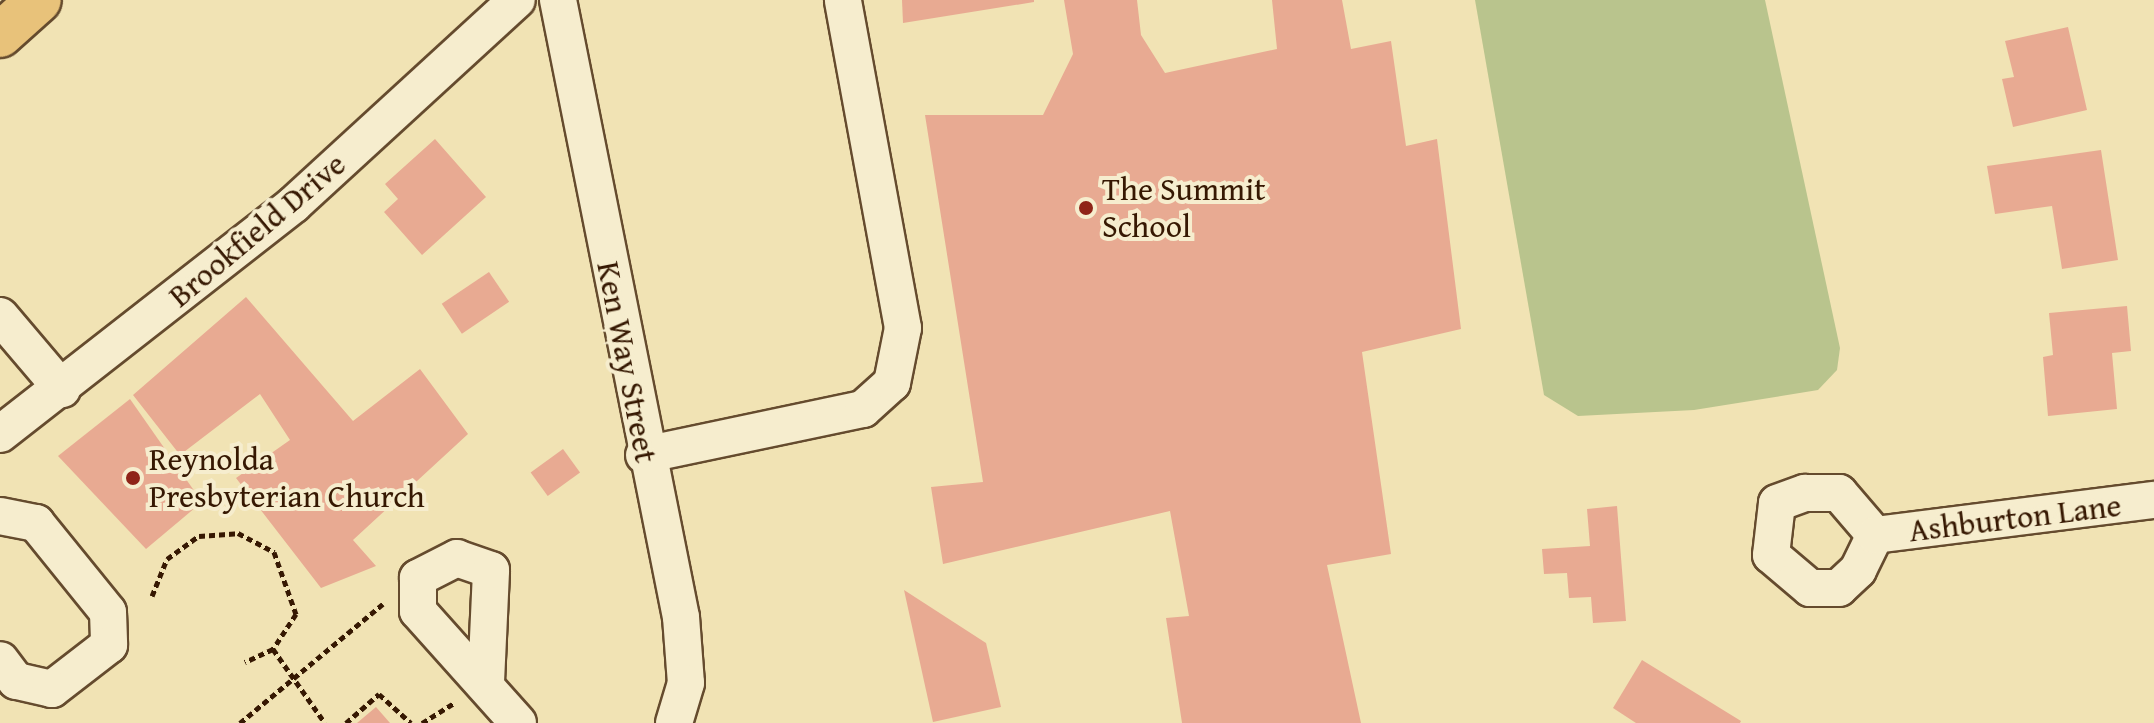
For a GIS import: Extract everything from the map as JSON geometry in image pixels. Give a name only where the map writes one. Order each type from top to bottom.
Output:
[{"type":"main road","points":[[0,35],[39,0]]},
{"type":"street","name":"Ken Way Street","points":[[558,0],[644,455],[687,654],[674,723]]},
{"type":"street","points":[[644,455],[863,409],[892,383],[903,328],[843,0]]},
{"type":"street","name":"Brookfield Drive","points":[[0,434],[62,389],[294,204],[511,8]]},
{"type":"street","points":[[0,316],[62,389]]},
{"type":"street","name":"Ashburton Lane","points":[[1875,535],[2154,500]]},
{"type":"street","points":[[0,516],[36,523],[108,612],[109,645],[52,689],[16,681],[0,660]]},
{"type":"street","points":[[486,682],[518,723]]},
{"type":"path","points":[[152,596],[167,559],[199,536],[238,533],[274,552],[296,614],[273,649],[245,662]]},
{"type":"path","points":[[240,723],[390,599]]},
{"type":"path","points":[[273,649],[325,723]]},
{"type":"path","points":[[346,723],[379,694],[411,723]]},
{"type":"green space","points":[[1475,0],[1765,0],[1840,348],[1837,370],[1818,390],[1694,410],[1578,416],[1544,395]]},
{"type":"building","points":[[902,0],[1034,0],[1034,2],[903,23]]},
{"type":"building","points":[[1064,0],[1137,0],[1141,35],[1165,73],[1277,49],[1272,0],[1342,0],[1351,49],[1391,41],[1406,146],[1437,139],[1461,329],[1362,352],[1391,554],[1327,565],[1361,723],[1182,723],[1166,618],[1189,616],[1170,511],[943,564],[931,487],[983,482],[925,115],[1043,115],[1073,54]]},
{"type":"building","points":[[2068,27],[2087,110],[2013,127],[2002,79],[2014,77],[2005,41]]},
{"type":"building","points":[[435,139],[486,197],[422,255],[384,212],[398,199],[385,184]]},
{"type":"building","points":[[2101,150],[2118,260],[2062,269],[2052,206],[1995,214],[1987,166]]},
{"type":"building","points":[[489,272],[509,302],[462,334],[442,304]]},
{"type":"building","points":[[246,297],[353,421],[420,369],[468,434],[353,540],[376,566],[321,588],[236,478],[290,440],[260,394],[180,455],[133,395]]},
{"type":"building","points":[[2127,306],[2131,351],[2112,353],[2117,409],[2048,416],[2043,357],[2053,355],[2049,313]]},
{"type":"building","points":[[130,399],[202,502],[146,549],[58,456]]},
{"type":"building","points":[[563,449],[580,472],[548,496],[531,473]]},
{"type":"building","points":[[1617,506],[1626,621],[1593,623],[1591,597],[1569,598],[1567,573],[1544,574],[1542,549],[1590,546],[1587,509]]},
{"type":"building","points":[[904,590],[986,643],[1001,707],[933,722]]},
{"type":"building","points":[[1642,660],[1740,723],[1636,723],[1613,708]]},
{"type":"building","points":[[376,707],[390,723],[357,723]]},
{"type":"place","name":"The Summit School","points":[[1086,208]]},
{"type":"place","name":"Reynolda Presbyterian Church","points":[[133,478]]}]
